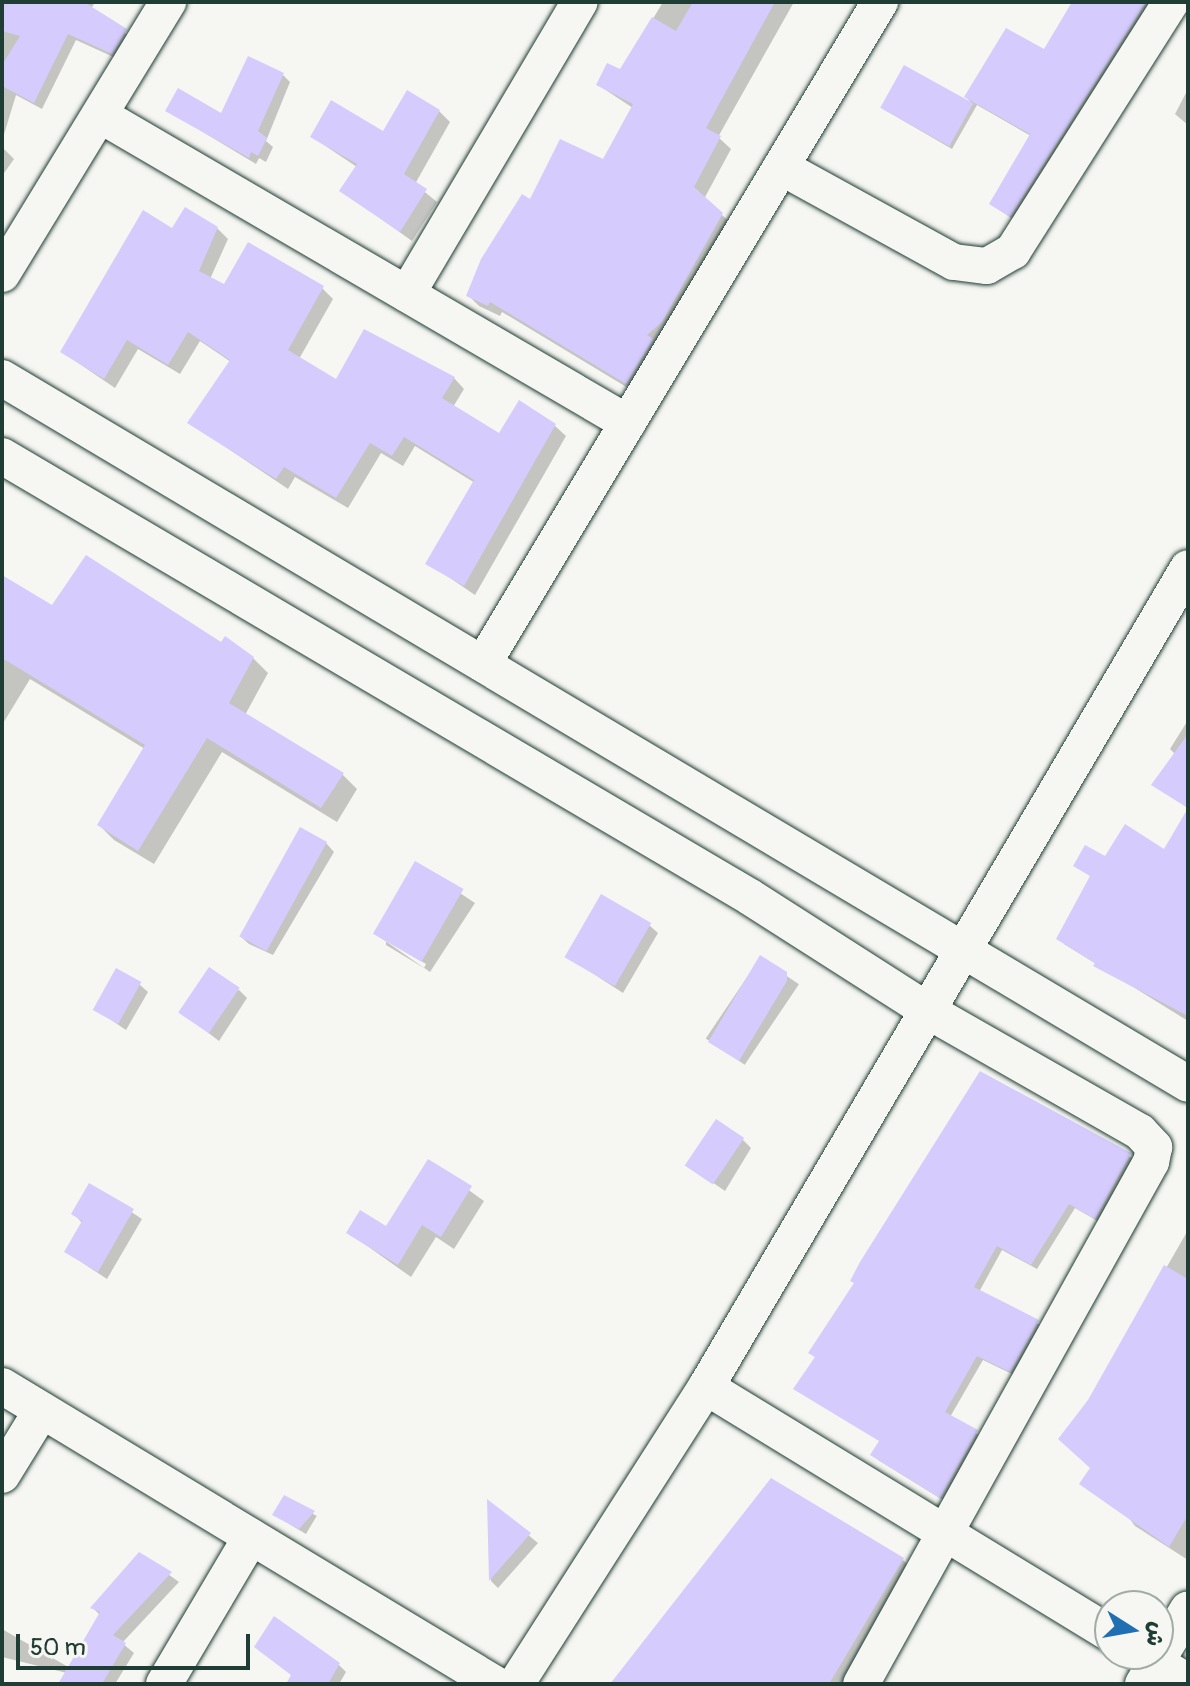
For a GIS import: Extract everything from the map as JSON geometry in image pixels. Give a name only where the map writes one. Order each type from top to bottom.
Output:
[{"type":"street","points":[[2,274],[168,2]]},
{"type":"street","points":[[407,294],[580,2]]},
{"type":"street","points":[[483,664],[880,2]]},
{"type":"street","points":[[781,167],[954,262],[987,266],[1013,251],[1171,2]]},
{"type":"street","points":[[100,115],[628,423]]},
{"type":"street","points":[[2,378],[1188,1084]]},
{"type":"street","points":[[2,456],[750,897],[928,1011],[1140,1132],[1154,1147],[1151,1162],[942,1531],[916,1592],[861,1684]]},
{"type":"street","points":[[516,1684],[706,1387],[1188,568]]},
{"type":"street","points":[[2,1386],[495,1684]]},
{"type":"street","points":[[706,1387],[1094,1624]]},
{"type":"street","points":[[2,1475],[42,1410]]},
{"type":"street","points":[[164,1684],[251,1537]]},
{"type":"street","points":[[1174,1629],[1188,1609]]},
{"type":"street","points":[[1155,1670],[1188,1682]]},
{"type":"building","points":[[2,2],[84,2],[127,29],[112,54],[68,34],[34,103],[2,86],[2,65],[20,36],[2,31]]},
{"type":"building","points":[[693,2],[775,2],[706,128],[721,136],[694,187],[723,213],[662,322],[647,335],[653,339],[626,384],[490,302],[488,306],[466,296],[481,259],[522,194],[530,199],[560,139],[603,159],[633,104],[596,85],[607,63],[620,69],[652,17],[676,31]]},
{"type":"building","points":[[1072,2],[1146,2],[1010,217],[989,204],[1030,134],[964,97],[1006,28],[1044,49]]},
{"type":"building","points":[[248,56],[284,73],[258,131],[267,138],[258,156],[251,152],[249,158],[165,111],[178,88],[221,113]]},
{"type":"building","points":[[904,65],[973,103],[949,146],[880,108]]},
{"type":"building","points":[[407,90],[440,110],[404,174],[427,189],[400,232],[339,191],[357,164],[310,137],[331,100],[383,131]]},
{"type":"building","points":[[185,207],[218,227],[199,271],[224,284],[248,242],[324,286],[288,350],[336,379],[364,329],[455,377],[442,398],[499,433],[519,400],[556,424],[464,586],[425,564],[474,480],[404,437],[392,456],[370,443],[336,498],[284,467],[276,479],[187,423],[230,360],[188,332],[168,365],[127,340],[104,379],[60,352],[143,210],[172,228]]},
{"type":"building","points":[[86,555],[221,642],[225,636],[254,657],[229,703],[344,773],[321,808],[207,738],[138,851],[97,825],[145,745],[2,658],[2,575],[52,605]]},
{"type":"building","points":[[1188,734],[1188,808],[1151,785]]},
{"type":"building","points":[[1188,808],[1188,1016],[1093,966],[1095,963],[1056,939],[1090,876],[1073,866],[1085,845],[1105,856],[1125,824],[1164,849]]},
{"type":"building","points":[[300,827],[327,842],[267,951],[239,936]]},
{"type":"building","points":[[415,861],[463,889],[421,962],[373,934]]},
{"type":"building","points":[[601,894],[651,923],[615,986],[564,957]]},
{"type":"building","points":[[760,955],[787,972],[787,981],[739,1061],[708,1042]]},
{"type":"building","points":[[209,967],[240,988],[209,1033],[178,1013]]},
{"type":"building","points":[[116,968],[141,982],[118,1024],[93,1010]]},
{"type":"building","points":[[980,1071],[1131,1153],[1095,1219],[1069,1204],[1031,1265],[997,1246],[974,1287],[1039,1320],[1010,1372],[977,1356],[945,1412],[978,1430],[940,1498],[870,1455],[879,1441],[793,1389],[815,1357],[808,1353],[854,1283],[850,1281],[860,1262]]},
{"type":"building","points":[[716,1119],[744,1138],[713,1184],[685,1165]]},
{"type":"building","points":[[428,1159],[472,1186],[441,1237],[422,1225],[398,1265],[346,1233],[360,1210],[386,1226]]},
{"type":"building","points":[[89,1183],[134,1209],[98,1272],[64,1252],[82,1221],[71,1214]]},
{"type":"building","points":[[1164,1265],[1188,1279],[1188,1515],[1169,1547],[1079,1484],[1090,1468],[1058,1439],[1088,1400]]},
{"type":"building","points":[[771,1478],[904,1558],[829,1684],[610,1684]]},
{"type":"building","points":[[284,1495],[315,1511],[299,1529],[272,1515]]},
{"type":"building","points":[[487,1499],[531,1533],[489,1581]]},
{"type":"building","points":[[139,1552],[172,1572],[113,1635],[126,1643],[102,1684],[58,1684],[100,1612],[90,1608]]},
{"type":"building","points":[[274,1616],[340,1663],[328,1684],[286,1684],[291,1675],[254,1647]]}]
